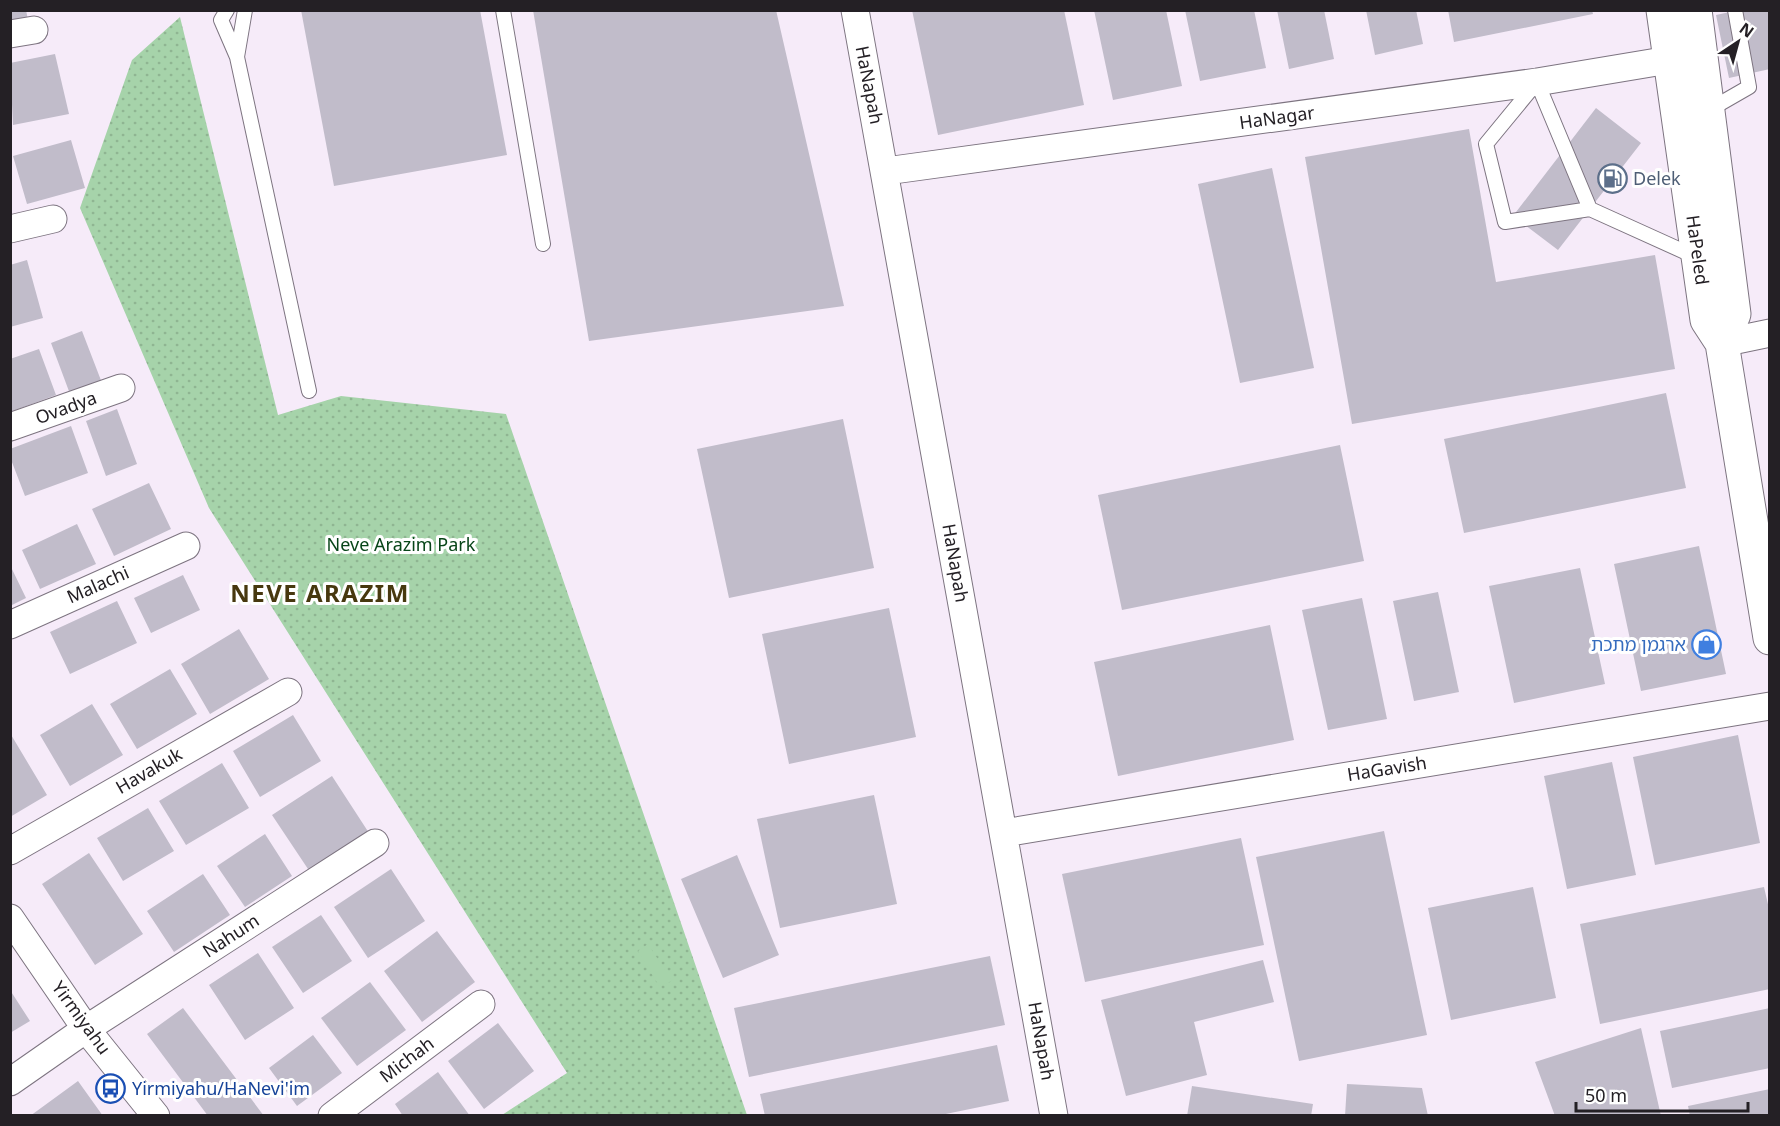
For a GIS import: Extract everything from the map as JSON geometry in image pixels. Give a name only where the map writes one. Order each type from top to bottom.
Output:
[{"type":"street","name":"HaNapah","points":[[855,10],[886,171],[1054,1116]]},
{"type":"street","name":"HaPeled","points":[[1663,10],[1707,320],[1722,343],[1770,638]]},
{"type":"street","name":"HaPeled","points":[[1695,10],[1734,314],[1722,343]]},
{"type":"street","name":"HaNagar","points":[[886,171],[1537,82],[1669,60]]},
{"type":"street","points":[[10,229],[53,219]]},
{"type":"street","points":[[1722,343],[1770,333]]},
{"type":"street","name":"Ovadya","points":[[10,428],[121,388]]},
{"type":"street","name":"Malachi","points":[[10,625],[186,546]]},
{"type":"street","name":"Havakuk","points":[[10,851],[288,692]]},
{"type":"street","name":"HaGavish","points":[[1004,833],[1770,706]]},
{"type":"street","name":"Nahum","points":[[10,1082],[86,1029],[375,843]]},
{"type":"street","name":"Yirmiyahu","points":[[13,928],[86,1029],[156,1116]]},
{"type":"street","name":"Michah","points":[[332,1116],[482,1004]]},
{"type":"lane","points":[[226,10],[221,20],[237,57],[309,391]]},
{"type":"lane","points":[[237,57],[245,10]]},
{"type":"lane","points":[[503,10],[543,244]]},
{"type":"lane","points":[[1707,111],[1749,87],[1735,10]]},
{"type":"lane","points":[[1590,209],[1537,82],[1486,144],[1505,222],[1590,209],[1698,258]]},
{"type":"green space","name":"Neve Arazim Park","points":[[180,17],[278,415],[341,396],[506,414],[747,1115],[502,1115],[567,1073],[209,508],[80,208],[132,60]]},
{"type":"green space","points":[[648,944],[672,981],[659,986],[638,951]]},
{"type":"building","points":[[10,10],[26,10],[28,20],[10,22]]},
{"type":"building","points":[[301,10],[480,10],[507,155],[334,186]]},
{"type":"building","points":[[533,10],[776,10],[844,306],[589,341]]},
{"type":"building","points":[[912,10],[1064,10],[1084,105],[938,135]]},
{"type":"building","points":[[1094,10],[1166,10],[1182,86],[1113,100]]},
{"type":"building","points":[[1185,10],[1254,10],[1266,68],[1200,81]]},
{"type":"building","points":[[1277,10],[1324,10],[1334,59],[1289,69]]},
{"type":"building","points":[[1366,10],[1416,10],[1423,44],[1375,55]]},
{"type":"building","points":[[1448,10],[1592,10],[1593,14],[1454,42]]},
{"type":"building","points":[[1739,10],[1770,10],[1770,69],[1729,78],[1716,15]]},
{"type":"building","points":[[55,54],[69,114],[13,125],[10,63]]},
{"type":"building","points":[[1596,108],[1641,143],[1558,250],[1513,216]]},
{"type":"building","points":[[1469,129],[1496,282],[1655,255],[1675,369],[1352,424],[1305,157]]},
{"type":"building","points":[[71,140],[85,188],[27,204],[13,156]]},
{"type":"building","points":[[1272,168],[1314,368],[1240,383],[1198,184]]},
{"type":"building","points":[[27,260],[43,318],[10,327],[10,265]]},
{"type":"building","points":[[82,331],[102,383],[70,394],[51,343]]},
{"type":"building","points":[[39,349],[56,395],[10,412],[10,359]]},
{"type":"building","points":[[1666,393],[1686,488],[1464,533],[1444,439]]},
{"type":"building","points":[[117,409],[137,464],[106,476],[86,421]]},
{"type":"building","points":[[843,419],[874,568],[729,598],[697,449]]},
{"type":"building","points":[[71,426],[88,473],[25,496],[10,457],[10,449]]},
{"type":"building","points":[[1340,445],[1364,561],[1122,610],[1098,495]]},
{"type":"building","points":[[149,483],[171,529],[114,556],[92,509]]},
{"type":"building","points":[[77,524],[96,564],[40,589],[22,550]]},
{"type":"building","points":[[1699,546],[1726,674],[1641,691],[1614,564]]},
{"type":"building","points":[[10,565],[26,598],[10,606]]},
{"type":"building","points":[[1580,568],[1605,684],[1514,703],[1489,586]]},
{"type":"building","points":[[183,575],[200,610],[151,633],[134,598]]},
{"type":"building","points":[[1438,592],[1459,692],[1414,701],[1393,601]]},
{"type":"building","points":[[1362,598],[1387,719],[1328,730],[1302,610]]},
{"type":"building","points":[[117,601],[137,643],[70,674],[50,632]]},
{"type":"building","points":[[889,608],[916,737],[789,764],[762,634]]},
{"type":"building","points":[[1270,625],[1294,740],[1118,776],[1094,662]]},
{"type":"building","points":[[239,629],[269,679],[210,714],[181,664]]},
{"type":"building","points":[[170,669],[197,714],[137,749],[110,704]]},
{"type":"building","points":[[92,704],[123,755],[70,786],[40,735]]},
{"type":"building","points":[[293,715],[321,761],[260,797],[233,751]]},
{"type":"building","points":[[10,733],[47,795],[10,817]]},
{"type":"building","points":[[1738,735],[1760,843],[1655,865],[1633,757]]},
{"type":"building","points":[[1612,762],[1636,875],[1567,889],[1544,776]]},
{"type":"building","points":[[222,763],[249,808],[186,845],[159,801]]},
{"type":"building","points":[[332,776],[369,833],[310,872],[272,815]]},
{"type":"building","points":[[874,795],[897,904],[780,928],[757,819]]},
{"type":"building","points":[[148,808],[174,851],[123,881],[97,838]]},
{"type":"building","points":[[1384,831],[1427,1035],[1299,1061],[1256,857]]},
{"type":"building","points":[[265,834],[292,876],[245,907],[217,866]]},
{"type":"building","points":[[1241,838],[1264,945],[1085,982],[1062,874]]},
{"type":"building","points":[[89,853],[143,934],[95,965],[42,884]]},
{"type":"building","points":[[737,855],[779,955],[723,978],[681,879]]},
{"type":"building","points":[[391,869],[425,921],[368,958],[334,907]]},
{"type":"building","points":[[203,874],[230,915],[174,952],[147,911]]},
{"type":"building","points":[[1533,887],[1556,998],[1451,1020],[1428,908]]},
{"type":"building","points":[[1764,887],[1770,913],[1770,989],[1600,1024],[1580,924]]},
{"type":"building","points":[[321,915],[352,961],[303,993],[272,947]]},
{"type":"building","points":[[437,931],[475,982],[422,1022],[384,971]]},
{"type":"building","points":[[258,953],[294,1008],[245,1040],[209,985]]},
{"type":"building","points":[[990,956],[1005,1025],[749,1077],[734,1008]]},
{"type":"building","points":[[1263,960],[1274,1002],[1194,1022],[1207,1075],[1126,1096],[1101,1000]]},
{"type":"building","points":[[370,982],[406,1030],[357,1066],[321,1018]]},
{"type":"building","points":[[10,990],[30,1021],[10,1033]]},
{"type":"building","points":[[183,1008],[264,1116],[208,1116],[147,1034]]},
{"type":"building","points":[[1770,1008],[1770,1068],[1672,1088],[1660,1031]]},
{"type":"building","points":[[498,1023],[534,1071],[484,1109],[448,1061]]},
{"type":"building","points":[[1641,1028],[1661,1116],[1555,1116],[1535,1062]]},
{"type":"building","points":[[313,1035],[342,1073],[297,1106],[269,1068]]},
{"type":"building","points":[[997,1045],[1009,1101],[936,1116],[765,1116],[760,1094]]},
{"type":"building","points":[[438,1072],[470,1116],[403,1116],[395,1104]]},
{"type":"building","points":[[78,1081],[103,1116],[30,1116]]},
{"type":"building","points":[[1347,1084],[1422,1088],[1428,1116],[1345,1116]]},
{"type":"building","points":[[1192,1086],[1313,1104],[1311,1116],[1187,1116]]},
{"type":"building","points":[[1770,1089],[1770,1116],[1690,1116],[1688,1106]]},
{"type":"place","name":"Delek","points":[[1612,179]]},
{"type":"place","name":"ארגמן מתכת","points":[[1707,645]]},
{"type":"place","name":"Yirmiyahu/HaNevi'im","points":[[111,1089]]},
{"type":"district","name":"NEVE ARAZIM","points":[[320,594]]}]
